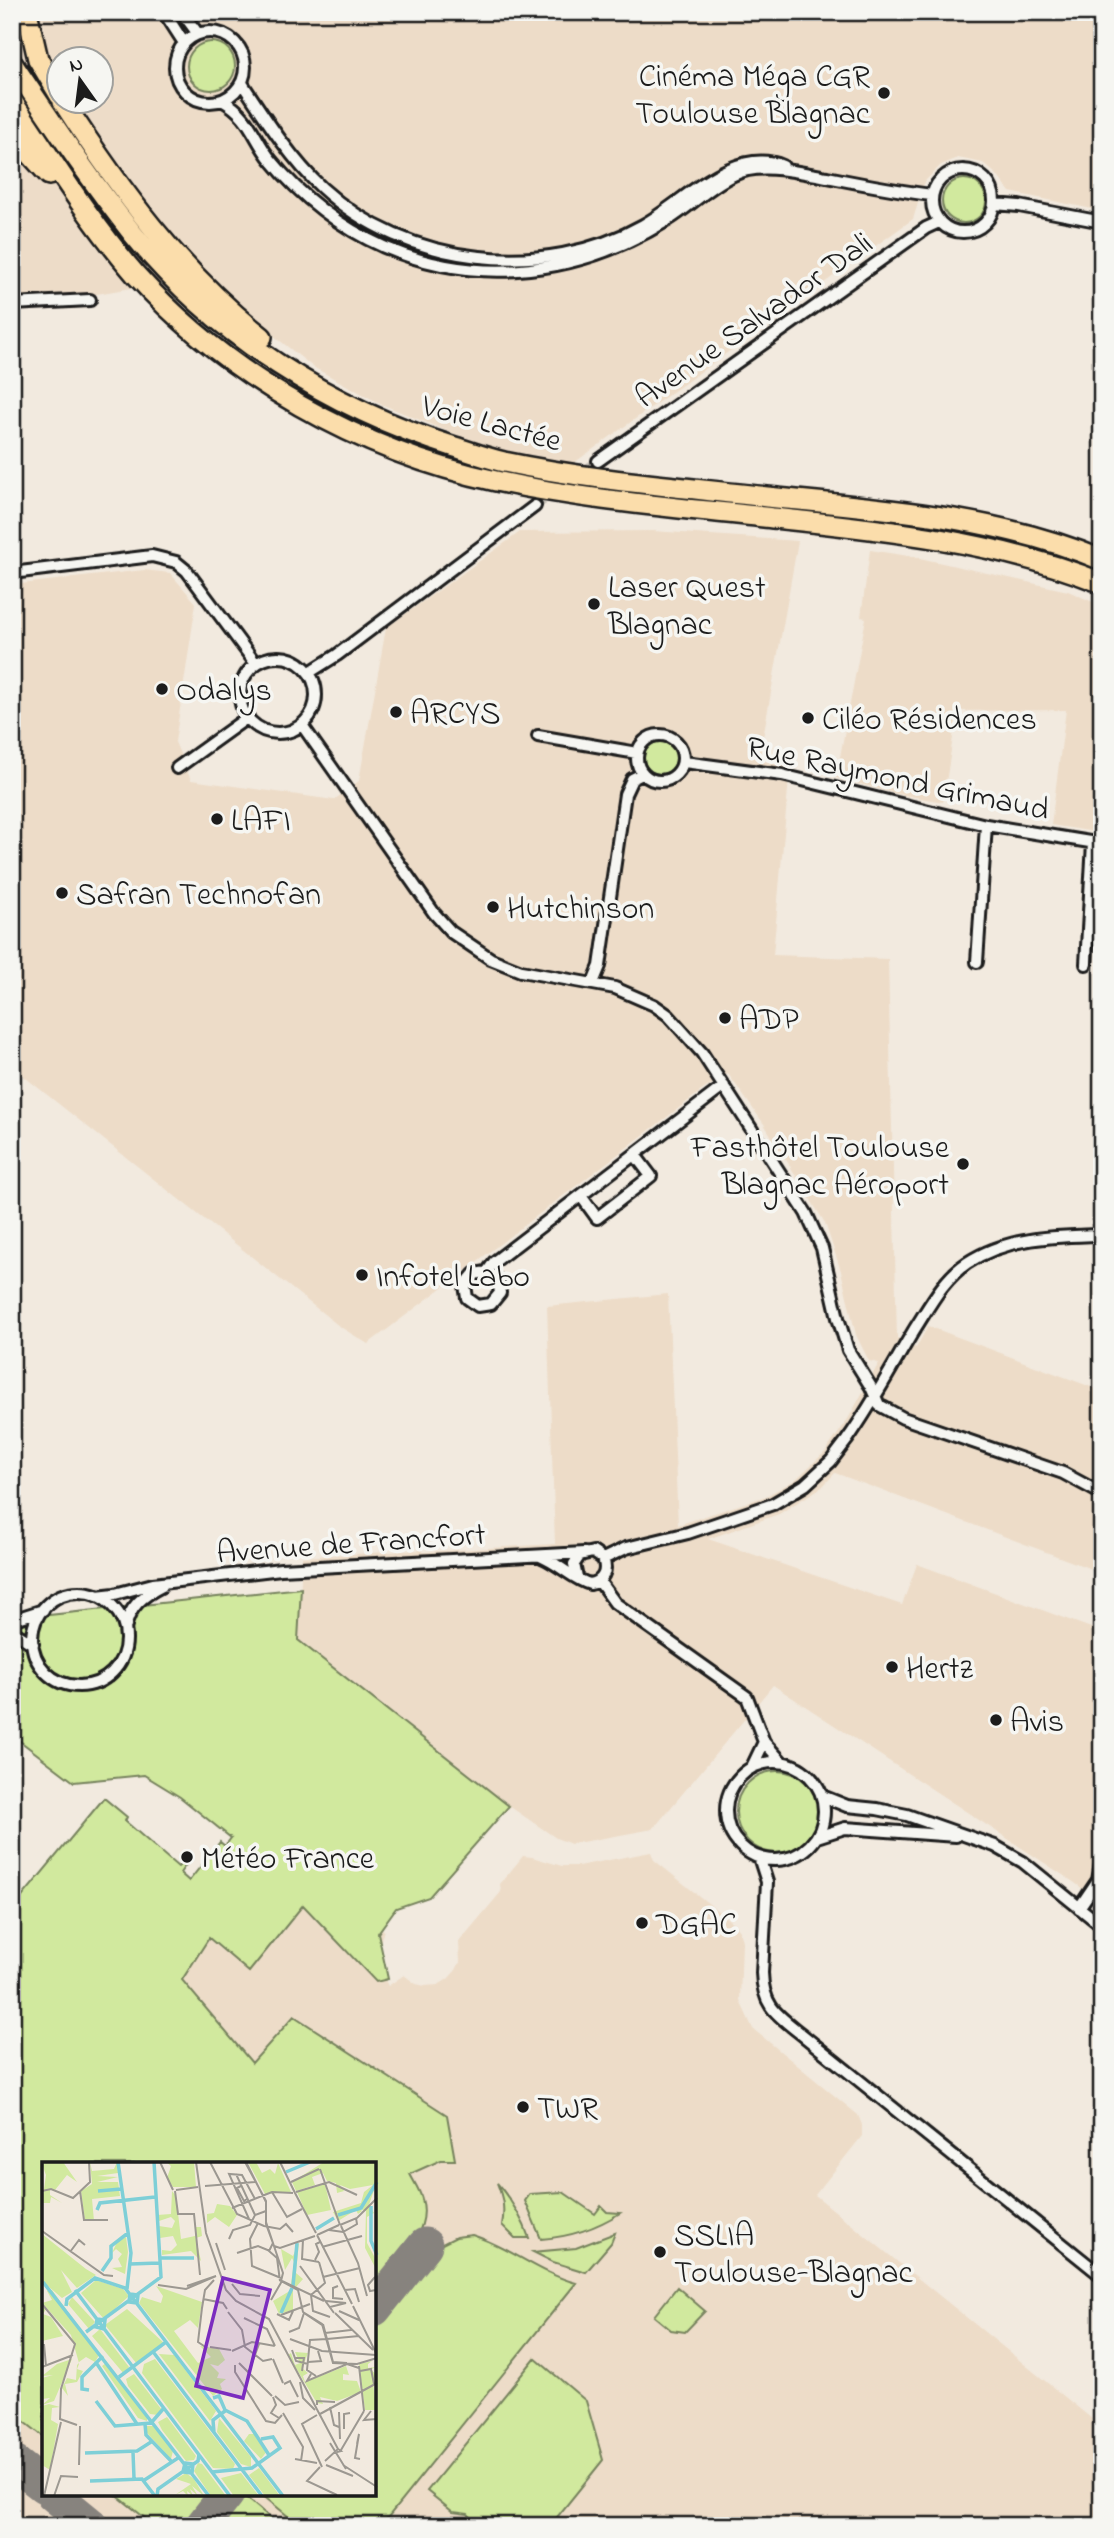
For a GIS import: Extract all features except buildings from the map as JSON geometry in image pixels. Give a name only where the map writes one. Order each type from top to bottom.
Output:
[{"type":"highway","points":[[28,13],[38,59],[46,72]]},
{"type":"highway","name":"Voie Lactée","points":[[12,63],[79,163],[126,225],[177,281],[263,355],[331,398],[367,415],[500,461],[568,474],[884,509],[965,521],[1019,533],[1102,560]]},
{"type":"highway","name":"Voie Lactée","points":[[12,101],[94,223],[137,275],[173,312],[219,351],[279,393],[337,425],[402,453],[493,481],[565,494],[866,528],[966,543],[1027,557],[1102,583]]},
{"type":"highway","points":[[72,116],[135,209],[208,289],[243,322],[285,354],[365,403],[367,415]]},
{"type":"highway","points":[[12,134],[55,182],[68,183]]},
{"type":"street","points":[[164,12],[184,43]]},
{"type":"street","points":[[182,12],[198,34]]},
{"type":"street","points":[[220,33],[234,41],[245,61],[242,83],[222,100],[204,102],[195,99],[181,86],[175,69],[176,60],[184,43],[198,34],[220,33]]},
{"type":"street","points":[[242,83],[270,126],[322,187],[351,210],[383,229],[416,243],[467,255]]},
{"type":"street","points":[[222,100],[241,112],[269,157],[313,203],[358,233],[431,265],[501,271],[528,270],[572,262],[609,251],[641,236],[733,176],[756,169],[792,171],[932,195]]},
{"type":"street","points":[[431,265],[434,256],[533,259],[583,249],[611,241],[643,226],[718,175],[741,164],[766,162],[780,164],[792,171]]},
{"type":"street","points":[[954,171],[971,171],[981,175],[988,183],[994,204],[987,221],[972,231],[954,231],[939,222],[932,205],[932,195],[934,187],[946,175],[954,171]]},
{"type":"street","points":[[994,204],[1019,206],[1102,222]]},
{"type":"street","name":"Avenue Salvador Dali","points":[[598,461],[926,228],[939,222]]},
{"type":"street","points":[[358,233],[383,229]]},
{"type":"street","points":[[12,304],[90,300]]},
{"type":"street","points":[[310,672],[357,640],[535,506]]},
{"type":"street","points":[[12,573],[152,556],[176,562],[187,571],[256,664]]},
{"type":"street","points":[[269,657],[285,657],[299,662],[310,672],[316,686],[316,701],[311,714],[302,725],[288,732],[272,732],[259,727],[248,717],[240,699],[241,688],[244,679],[256,664],[269,657]]},
{"type":"street","points":[[177,768],[248,717]]},
{"type":"street","points":[[302,725],[434,913],[451,932],[491,959],[521,971],[593,983],[653,1005],[668,1015],[702,1053],[791,1186],[815,1229],[842,1335],[879,1405],[903,1418],[1063,1473],[1102,1494]]},
{"type":"street","points":[[654,735],[667,735],[678,742],[683,751],[684,762],[678,774],[667,781],[653,781],[642,774],[637,764],[637,753],[643,742],[654,735]]},
{"type":"street","points":[[538,736],[637,753]]},
{"type":"street","name":"Rue Raymond Grimaud","points":[[684,762],[782,775],[986,824],[1097,843]]},
{"type":"street","points":[[593,983],[600,966],[625,794],[632,779],[642,774]]},
{"type":"street","points":[[977,962],[986,824]]},
{"type":"street","points":[[1086,964],[1097,843]]},
{"type":"street","points":[[487,1272],[494,1262],[724,1086]]},
{"type":"street","points":[[580,1195],[597,1218],[651,1176],[635,1155]]},
{"type":"street","points":[[603,1559],[626,1548],[688,1533],[759,1510],[805,1485],[831,1461],[858,1425],[936,1294],[964,1265],[1010,1244],[1102,1235]]},
{"type":"street","points":[[538,1556],[553,1562],[577,1578],[590,1584],[599,1581],[605,1571],[603,1559],[597,1553],[584,1553],[574,1564],[577,1578]]},
{"type":"street","name":"Avenue de Francfort","points":[[97,1596],[153,1584],[343,1564],[584,1553]]},
{"type":"street","points":[[599,1581],[615,1603],[747,1696],[764,1742],[782,1762]]},
{"type":"street","points":[[43,1610],[33,1632],[33,1644],[42,1668],[66,1685],[89,1685],[112,1673],[121,1660],[126,1646],[128,1615],[135,1604],[147,1594],[169,1583]]},
{"type":"street","points":[[12,1620],[43,1610],[55,1600],[77,1593],[97,1596],[110,1604],[120,1615],[125,1629]]},
{"type":"street","points":[[12,1631],[33,1644]]},
{"type":"street","points":[[752,1767],[764,1742]]},
{"type":"street","points":[[767,1762],[782,1762],[809,1775],[819,1787],[825,1815],[817,1837],[804,1851],[792,1858],[778,1861],[759,1857],[740,1846],[731,1834],[726,1820],[726,1804],[730,1789],[752,1767],[767,1762]]},
{"type":"street","points":[[822,1796],[847,1806],[907,1815],[1009,1852],[1102,1926]]},
{"type":"street","points":[[817,1837],[845,1828],[967,1836]]},
{"type":"street","points":[[759,1857],[767,1882],[762,1973],[768,2004],[800,2034],[1102,2276]]},
{"type":"street","points":[[1079,1908],[1098,1880],[1102,1859]]},
{"type":"shaded area","points":[[12,12],[1102,12],[1102,211],[1010,192],[983,163],[958,158],[941,165],[925,181],[913,219],[571,465],[516,455],[466,439],[381,404],[313,367],[259,324],[206,275],[91,295],[12,298]]},
{"type":"shaded area","points":[[653,531],[798,541],[759,760],[790,767],[773,955],[888,959],[897,1338],[916,1348],[928,1326],[1102,1391],[1102,1573],[835,1473],[822,1487],[779,1514],[708,1539],[902,1605],[917,1564],[1102,1632],[1102,1904],[1075,1883],[773,1685],[653,1829],[571,1844],[556,1838],[509,1806],[298,1640],[302,1557],[555,1544],[547,1306],[668,1294],[678,1525],[766,1496],[795,1480],[826,1451],[848,1419],[879,1363],[869,1361],[856,1335],[841,1271],[825,1223],[764,1124],[728,1074],[704,1089],[368,1344],[339,1326],[12,1067],[12,585],[144,570],[170,573],[196,603],[175,742],[191,780],[334,800],[359,781],[386,628],[520,532]]},
{"type":"shaded area","points":[[870,550],[915,557],[1068,591],[1102,606],[1102,833],[1051,825],[1066,710],[957,711],[943,802],[836,778],[866,618],[861,617]]},
{"type":"shaded area","points":[[651,1852],[654,1860],[734,1924],[742,1941],[740,2001],[753,2029],[858,2115],[862,2125],[862,2136],[815,2195],[1102,2427],[1102,2526],[12,2526],[12,1909],[213,1925],[307,1901],[384,1930],[379,1946],[382,1974],[388,1986],[404,1975],[416,1984],[438,1985],[456,1970],[460,1962],[459,1942],[501,1892],[500,1884],[523,1856],[562,1866],[578,1866]]},
{"type":"green space","points":[[211,42],[228,49],[235,66],[228,83],[211,90],[194,83],[187,66],[194,49]]},
{"type":"green space","points":[[964,179],[973,180],[980,185],[985,192],[985,210],[980,217],[973,222],[964,223],[955,222],[948,217],[943,210],[942,201],[943,192],[948,185],[955,180]]},
{"type":"green space","points":[[660,742],[672,746],[676,758],[672,770],[660,774],[648,770],[644,758],[648,746]]},
{"type":"green space","points":[[301,1588],[298,1640],[509,1806],[429,1897],[396,1908],[378,1933],[388,1979],[376,1982],[303,1905],[249,1972],[209,1938],[182,1980],[252,2063],[294,2016],[447,2115],[455,2160],[441,2160],[410,2174],[422,2199],[424,2212],[422,2224],[410,2249],[376,2291],[376,2162],[42,2162],[42,2435],[12,2412],[12,1909],[104,1798],[127,1817],[125,1821],[178,1867],[184,1861],[187,1863],[180,1873],[189,1881],[220,1842],[225,1846],[231,1838],[180,1797],[144,1775],[74,1782],[12,1735],[12,1619]]},
{"type":"green space","points":[[777,1771],[793,1774],[806,1783],[815,1796],[818,1812],[815,1828],[806,1841],[793,1850],[777,1853],[761,1850],[748,1841],[739,1828],[736,1812],[739,1796],[748,1783],[761,1774]]},
{"type":"green space","points":[[497,2183],[516,2209],[529,2238],[515,2238],[502,2225],[503,2204]]},
{"type":"green space","points":[[563,2192],[595,2214],[601,2206],[607,2212],[620,2213],[582,2231],[541,2239],[525,2201],[530,2194]]},
{"type":"green space","points":[[615,2233],[611,2243],[586,2272],[553,2262],[533,2252],[576,2248]]},
{"type":"green space","points":[[472,2235],[486,2240],[549,2273],[576,2283],[381,2526],[300,2526],[263,2496],[376,2496],[376,2323],[436,2247],[456,2237]]},
{"type":"green space","points":[[677,2287],[705,2311],[685,2332],[671,2330],[654,2316]]},
{"type":"green space","points":[[535,2358],[586,2401],[603,2460],[550,2526],[479,2526],[468,2514],[453,2512],[427,2491]]},
{"type":"green space","points":[[118,2496],[213,2496],[190,2526],[155,2526]]},
{"type":"green space","points":[[238,2496],[244,2496],[280,2526],[214,2526]]},
{"type":"taxiway","points":[[376,2306],[425,2245]]},
{"type":"taxiway","points":[[12,2461],[42,2484]]},
{"type":"taxiway","points":[[55,2496],[92,2526]]},
{"type":"taxiway","points":[[202,2526],[225,2496]]},
{"type":"tunnel","points":[[535,506],[598,461]]},
{"type":"place","name":"Cinéma Méga CGR Toulouse Blagnac","points":[[884,93]]},
{"type":"place","name":"Laser Quest Blagnac","points":[[594,604]]},
{"type":"place","name":"Odalys","points":[[162,689]]},
{"type":"place","name":"ARCYS","points":[[396,712]]},
{"type":"place","name":"Ciléo Résidences","points":[[808,718]]},
{"type":"place","name":"LAFI","points":[[217,819]]},
{"type":"place","name":"Safran Technofan","points":[[62,893]]},
{"type":"place","name":"Hutchinson","points":[[493,907]]},
{"type":"place","name":"ADP","points":[[725,1018]]},
{"type":"place","name":"Fasthôtel Toulouse Blagnac Aéroport","points":[[963,1164]]},
{"type":"place","name":"Infotel Labo","points":[[362,1275]]},
{"type":"place","name":"Hertz","points":[[892,1667]]},
{"type":"place","name":"Avis","points":[[996,1720]]},
{"type":"place","name":"Météo France","points":[[187,1857]]},
{"type":"place","name":"DGAC","points":[[642,1923]]},
{"type":"place","name":"TWR","points":[[523,2107]]},
{"type":"place","name":"SSLIA Toulouse-Blagnac","points":[[660,2252]]}]
